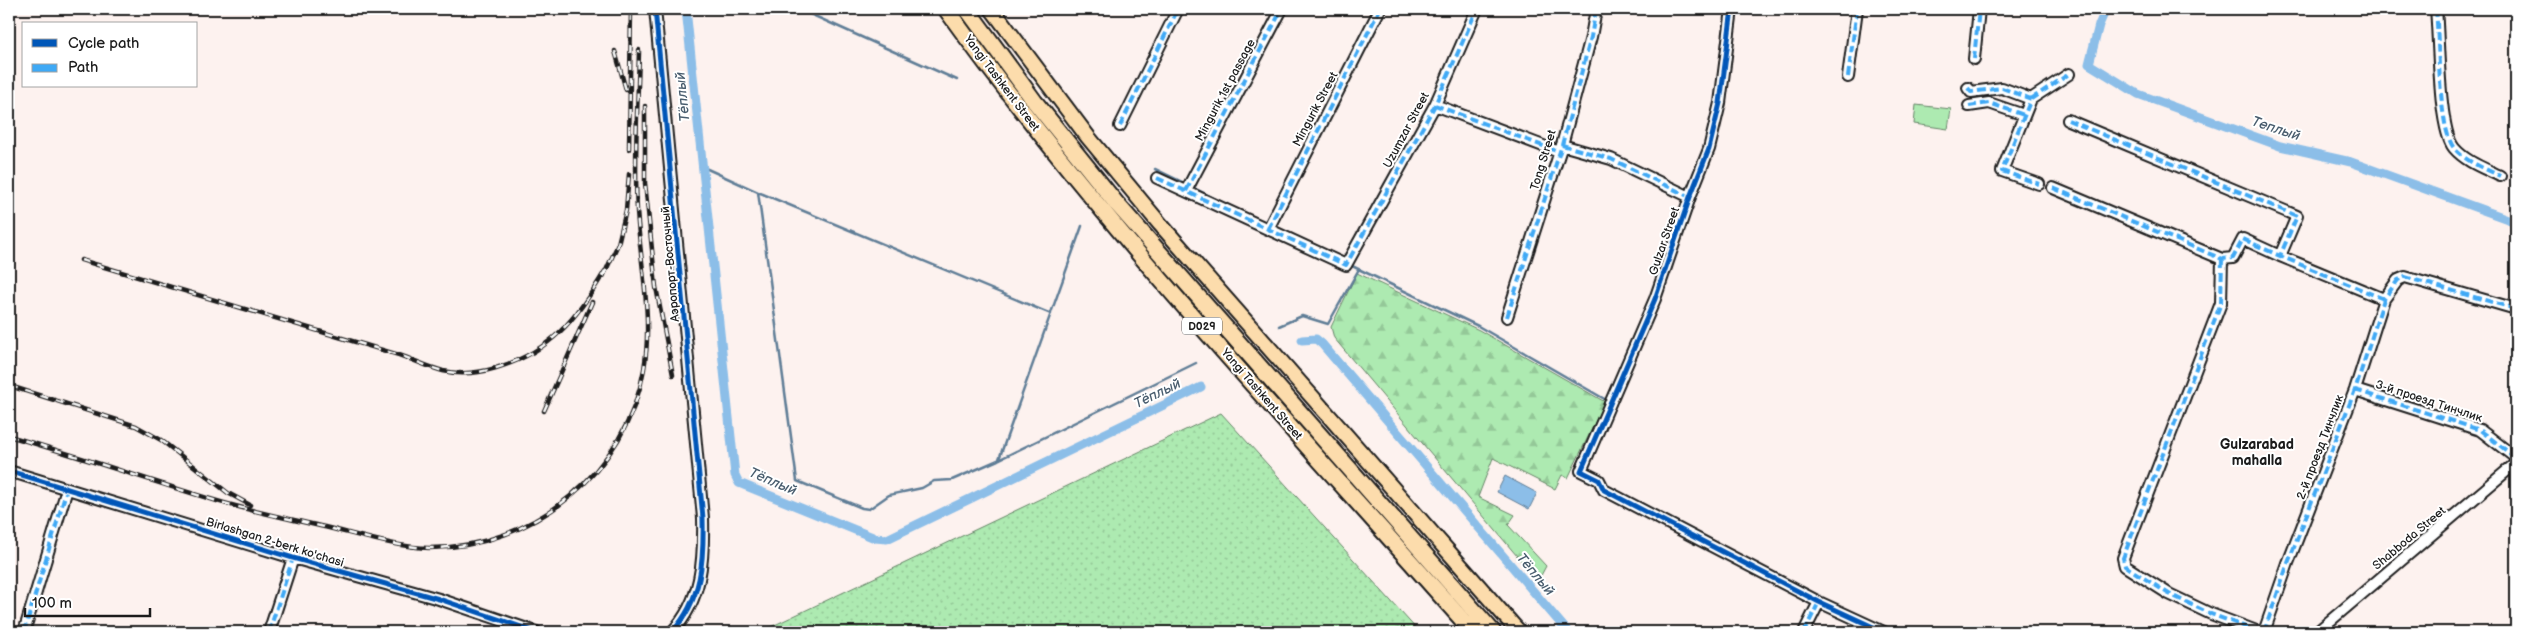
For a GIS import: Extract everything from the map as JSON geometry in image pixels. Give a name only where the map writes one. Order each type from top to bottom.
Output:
[{"type":"highway","name":"Yangi Tashkent Street","points":[[946,9],[1004,89],[1105,213],[1473,632]]},
{"type":"highway","name":"Yangi Tashkent Street","points":[[967,9],[1035,102],[1116,203],[1493,632]]},
{"type":"main road","points":[[992,9],[1070,114],[1160,224],[1519,632]]},
{"type":"street","name":"Аэропорт-Восточный","points":[[656,9],[703,518],[704,557],[696,593],[684,619],[672,632]]},
{"type":"street","points":[[1120,126],[1178,9]]},
{"type":"street","name":"Mingurik 1st passage","points":[[1188,187],[1282,9]]},
{"type":"street","name":"Mingurik Street","points":[[1269,225],[1380,9]]},
{"type":"street","name":"Uzumzar Street","points":[[1269,225],[1348,263],[1435,105],[1477,9]]},
{"type":"street","name":"Tong Street","points":[[1507,317],[1560,148],[1591,37],[1596,9]]},
{"type":"street","name":"Gulzar Street","points":[[1732,9],[1717,117],[1709,149],[1690,197],[1655,299],[1581,471],[1599,480],[1604,490],[1819,602]]},
{"type":"street","points":[[1848,77],[1857,9]]},
{"type":"street","points":[[1974,59],[1979,9]]},
{"type":"street","points":[[2436,9],[2442,109],[2449,140],[2454,148],[2470,161],[2500,176]]},
{"type":"street","points":[[2039,184],[2002,171],[2032,98],[2069,74]]},
{"type":"street","points":[[1968,88],[1971,92],[2002,88],[2032,98]]},
{"type":"street","points":[[1969,106],[1988,103],[2024,115]]},
{"type":"street","points":[[1435,105],[1560,148],[1611,159],[1690,197]]},
{"type":"street","points":[[2068,120],[2297,216],[2280,256]]},
{"type":"street","points":[[1157,178],[1188,187],[1269,225]]},
{"type":"street","points":[[2053,188],[2222,259],[2233,258],[2243,239],[2384,299]]},
{"type":"street","points":[[2222,259],[2221,304],[2124,558],[2126,566],[2169,594],[2211,614],[2259,632]]},
{"type":"street","name":"2-й проезд Тинчлик","points":[[2264,632],[2288,563],[2355,390],[2384,299],[2398,280],[2405,277],[2516,309]]},
{"type":"street","name":"3-й проезд Тинчлик","points":[[2355,390],[2480,430],[2516,458]]},
{"type":"street","name":"Shabboda Street","points":[[2317,632],[2516,463]]},
{"type":"street","name":"Birlashgan 2-berk ko'chasi","points":[[9,471],[293,558],[440,600],[536,632]]},
{"type":"street","points":[[24,632],[67,489]]},
{"type":"street","points":[[269,632],[293,558]]},
{"type":"street","points":[[1804,632],[1819,602],[1884,632]]},
{"type":"green space","points":[[1916,105],[1951,109],[1948,129],[1914,124]]},
{"type":"green space","points":[[1357,273],[1479,330],[1605,402],[1568,478],[1562,475],[1555,489],[1493,458],[1478,497],[1515,515],[1508,525],[1546,566],[1538,581],[1334,338],[1331,327]]},
{"type":"green space","points":[[1221,413],[1419,632],[760,632]]},
{"type":"water","points":[[1505,476],[1537,493],[1529,509],[1497,492]]},
{"type":"waterway","name":"Тёплый","points":[[686,9],[735,475],[739,483],[875,538],[887,539],[1201,387]]},
{"type":"waterway","points":[[799,9],[957,80]]},
{"type":"waterway","name":"Теплый","points":[[2106,9],[2099,25],[2089,64],[2138,94],[2280,146],[2351,162],[2516,222]]},
{"type":"waterway","points":[[703,167],[758,192],[1051,314]]},
{"type":"waterway","points":[[1155,169],[1186,184]]},
{"type":"waterway","points":[[1190,186],[1248,215]]},
{"type":"waterway","points":[[758,192],[797,481],[862,508],[869,509],[889,495],[922,488],[934,481],[952,480],[998,460],[1196,363]]},
{"type":"waterway","points":[[999,459],[1082,226]]},
{"type":"waterway","points":[[1350,265],[1478,326],[1608,401]]},
{"type":"waterway","points":[[1279,326],[1302,316],[1328,324],[1359,269]]},
{"type":"waterway","name":"Тёплый","points":[[1302,340],[1316,339],[1322,344],[1568,632]]},
{"type":"railway","points":[[629,149],[631,9]]},
{"type":"railway","points":[[9,436],[230,505],[402,545],[430,548],[468,544],[505,534],[539,518],[570,497],[596,470],[618,440],[634,406],[644,369],[647,309],[636,190],[639,50]]},
{"type":"railway","points":[[615,51],[626,90]]},
{"type":"railway","points":[[645,106],[645,183],[656,287],[673,375]]},
{"type":"railway","points":[[603,277],[618,244],[626,210],[629,174]]},
{"type":"railway","points":[[81,260],[399,355],[437,369],[463,373],[496,368],[532,353],[547,343],[573,318],[605,271]]},
{"type":"railway","points":[[544,411],[592,302]]},
{"type":"railway","points":[[10,386],[136,426],[161,440],[228,493],[250,505]]},
{"type":"marked path","points":[[1120,126],[1178,9]]},
{"type":"marked path","points":[[1186,191],[1282,9]]},
{"type":"marked path","points":[[1268,229],[1380,9]]},
{"type":"marked path","points":[[1157,178],[1346,265],[1435,105],[1477,9]]},
{"type":"marked path","points":[[1507,317],[1562,145],[1591,37],[1596,9]]},
{"type":"marked path","points":[[1848,77],[1857,9]]},
{"type":"marked path","points":[[1974,59],[1979,9]]},
{"type":"marked path","points":[[2436,9],[2442,103],[2449,138],[2454,148],[2464,157],[2500,176]]},
{"type":"marked path","points":[[2031,99],[2069,74]]},
{"type":"marked path","points":[[1968,88],[1971,92],[2002,88],[2031,99],[2002,171],[2039,184]]},
{"type":"marked path","points":[[1969,106],[1989,103],[2024,115]]},
{"type":"marked path","points":[[1435,105],[1559,152]]},
{"type":"marked path","points":[[2068,120],[2297,216],[2280,256],[2384,299]]},
{"type":"marked path","points":[[1562,145],[1611,159],[1690,197]]},
{"type":"marked path","points":[[2053,188],[2222,259],[2233,258],[2243,239],[2280,256]]},
{"type":"marked path","points":[[2222,259],[2221,303],[2123,558],[2125,566],[2169,594],[2211,614],[2259,632]]},
{"type":"marked path","points":[[2264,632],[2288,563],[2355,390],[2384,299],[2398,280],[2405,277],[2516,309]]},
{"type":"marked path","points":[[2355,390],[2480,430],[2516,458]]},
{"type":"marked path","points":[[24,632],[67,489]]},
{"type":"marked path","points":[[269,632],[293,558]]},
{"type":"marked path","points":[[1804,632],[1819,602]]},
{"type":"cycle path","points":[[655,9],[703,518],[703,549],[699,579],[690,607],[672,632]]},
{"type":"cycle path","points":[[1732,9],[1720,103],[1709,149],[1690,197],[1655,299],[1581,471],[1599,480],[1604,490],[1819,602],[1884,632]]},
{"type":"cycle path","points":[[9,471],[293,558],[439,599],[536,632]]},
{"type":"district","name":"Gulzarabad mahalla","points":[[2257,452]]}]
